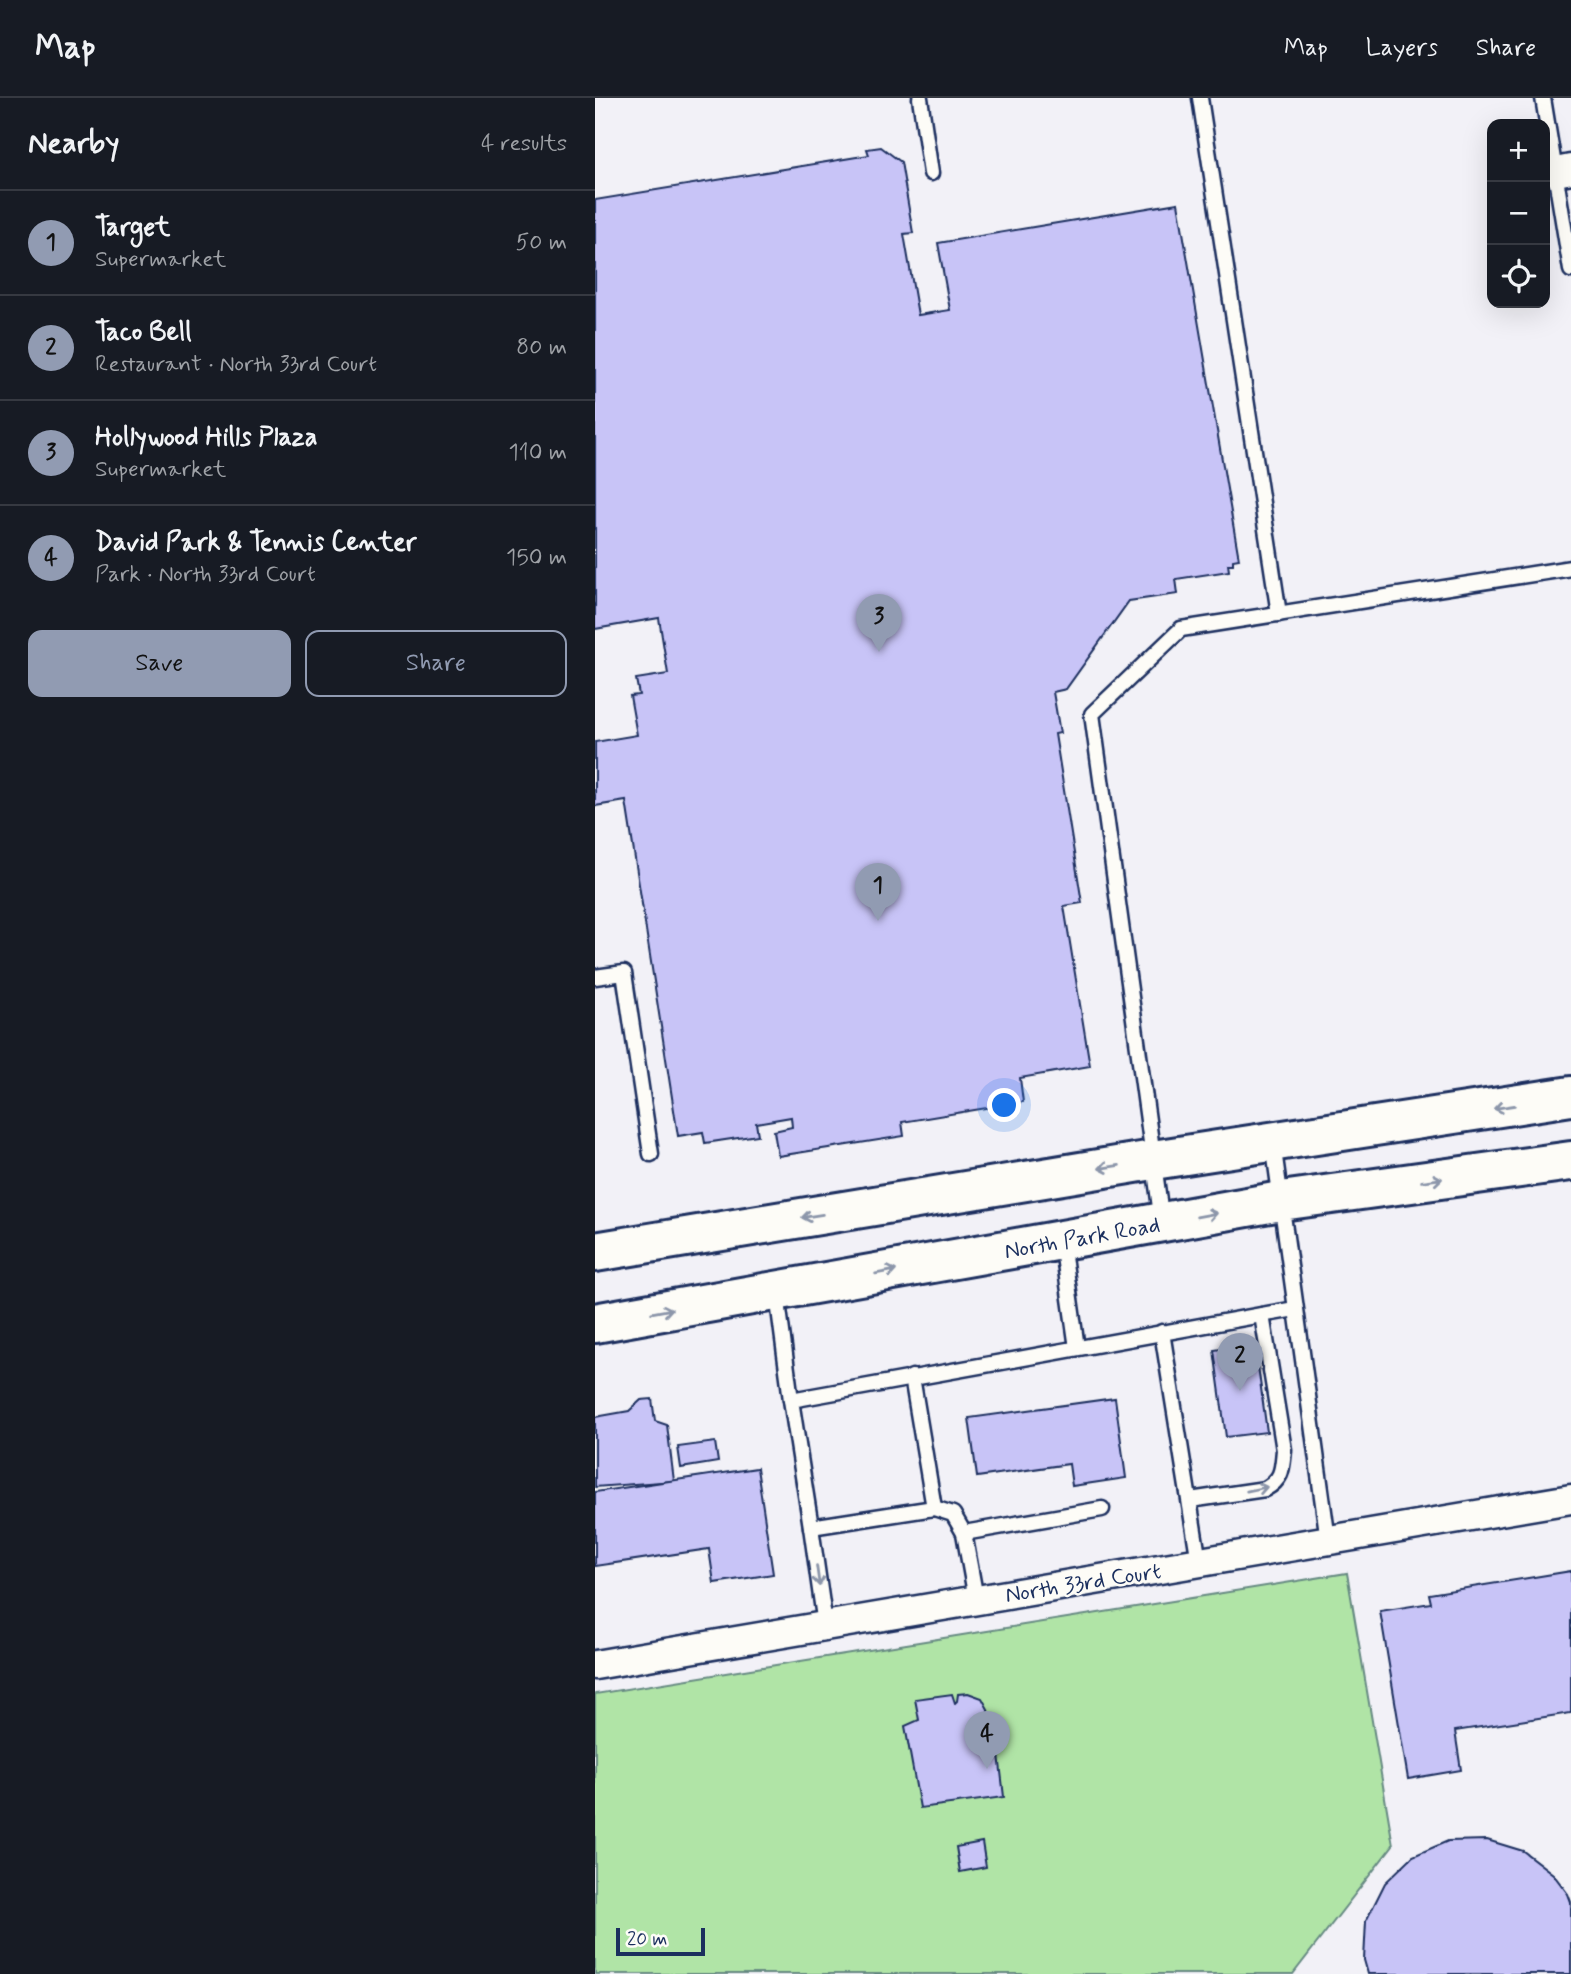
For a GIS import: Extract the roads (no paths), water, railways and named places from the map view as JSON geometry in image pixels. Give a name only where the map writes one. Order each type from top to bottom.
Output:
[{"type":"street","points":[[595,1252],[1153,1160],[1571,1096]]},
{"type":"street","name":"North Park Road","points":[[595,1323],[1281,1201],[1571,1161]]},
{"type":"street","name":"North 33rd Court","points":[[595,1665],[1571,1499]]},
{"type":"lane","points":[[920,98],[931,173]]},
{"type":"lane","points":[[1200,98],[1279,614]]},
{"type":"lane","points":[[1543,98],[1564,171],[1571,270]]},
{"type":"lane","points":[[1163,1223],[1092,715],[1181,629],[1571,568]]},
{"type":"lane","points":[[595,977],[624,973],[651,1154]]},
{"type":"lane","points":[[1273,1143],[1328,1540]]},
{"type":"lane","points":[[1061,1241],[1077,1348]]},
{"type":"lane","points":[[776,1291],[825,1625]]},
{"type":"lane","points":[[791,1400],[1295,1309]]},
{"type":"lane","points":[[1189,1500],[1265,1489],[1276,1483],[1282,1470],[1284,1450],[1262,1315]]},
{"type":"lane","points":[[1163,1332],[1199,1562]]},
{"type":"lane","points":[[912,1377],[934,1508]]},
{"type":"lane","points":[[811,1527],[934,1508],[953,1514],[964,1534],[976,1599]]},
{"type":"lane","points":[[964,1534],[1102,1509]]},
{"type":"place","name":"Hollywood Hills Plaza","points":[[879,652]]},
{"type":"place","name":"Target","points":[[878,921]]},
{"type":"place","name":"Taco Bell","points":[[1240,1391]]},
{"type":"place","name":"David Park & Tennis Center","points":[[987,1769]]}]
